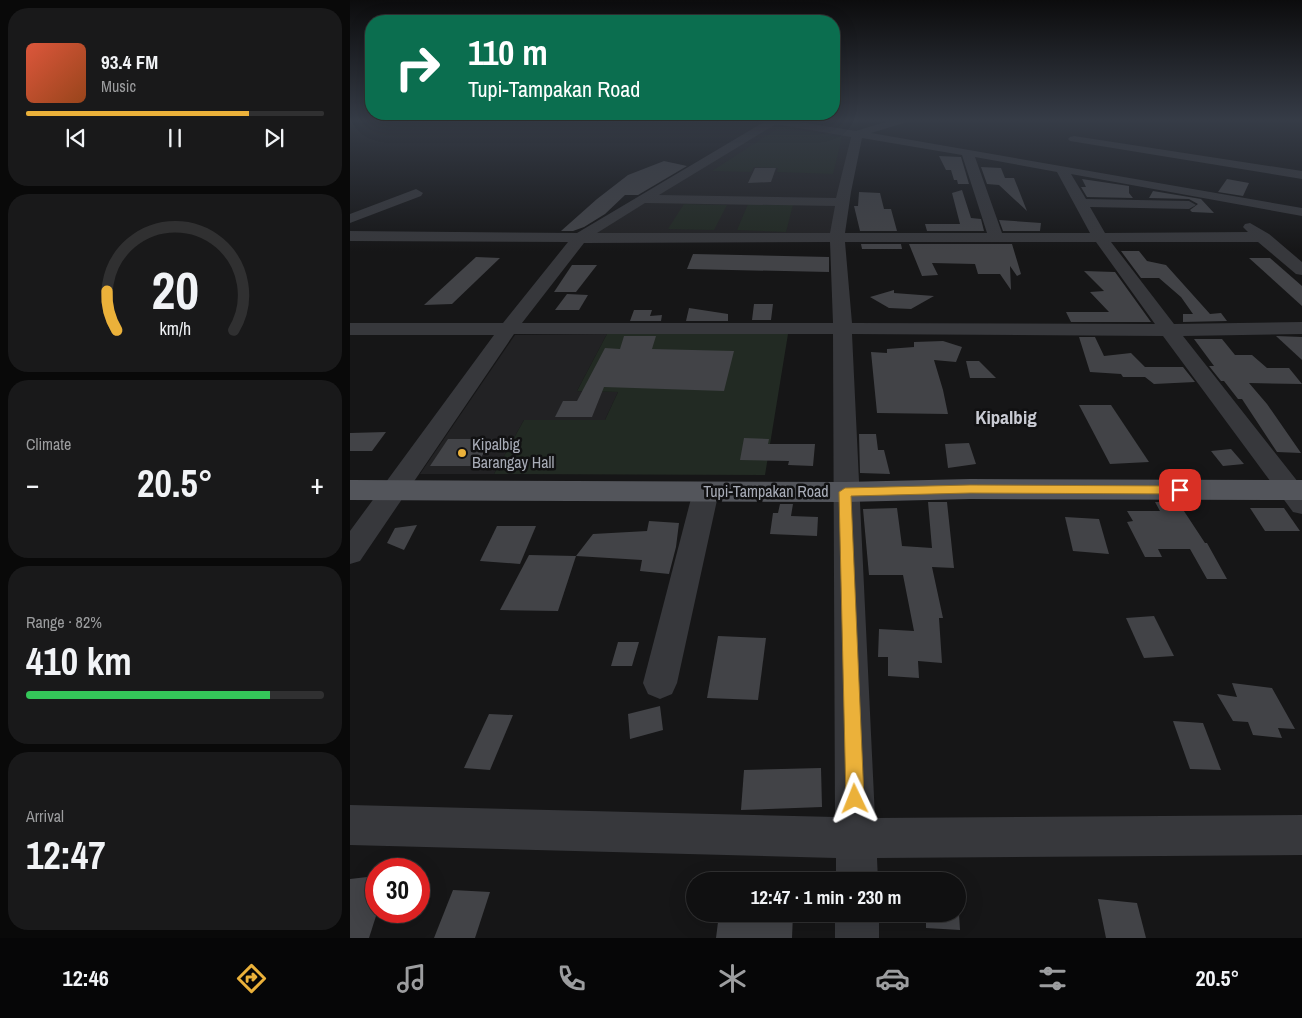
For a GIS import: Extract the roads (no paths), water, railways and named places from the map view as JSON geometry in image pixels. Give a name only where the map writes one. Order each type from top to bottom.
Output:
[{"type":"main road","name":"Tupi-Tampakan Road","points":[[350,490],[845,492],[970,489],[1298,495]]},
{"type":"street","points":[[350,553],[508,329],[580,238],[700,164]]},
{"type":"street","points":[[850,164],[837,238],[842,328],[857,872]]},
{"type":"street","points":[[971,164],[996,236]]},
{"type":"street","points":[[1033,164],[1302,212]]},
{"type":"street","points":[[1233,164],[1302,174]]},
{"type":"street","points":[[1062,169],[1100,237],[1169,330],[1298,495]]},
{"type":"street","points":[[350,219],[416,193]]},
{"type":"street","points":[[1204,195],[1264,237],[1302,270]]},
{"type":"street","points":[[642,199],[842,202]]},
{"type":"street","points":[[727,225],[739,200]]},
{"type":"street","points":[[791,237],[799,201]]},
{"type":"street","points":[[1081,204],[1188,205]]},
{"type":"street","points":[[350,236],[580,238],[727,225],[791,237],[1264,237]]},
{"type":"street","points":[[350,329],[842,328],[1169,330],[1302,328]]},
{"type":"street","points":[[660,683],[706,491]]},
{"type":"street","points":[[350,825],[856,838],[1302,835]]},
{"type":"street","points":[[857,922],[857,938]]},
{"type":"place","name":"Kipalbig Barangay Hall","points":[[462,453]]},
{"type":"district","name":"Kipalbig","points":[[1006,417]]}]
